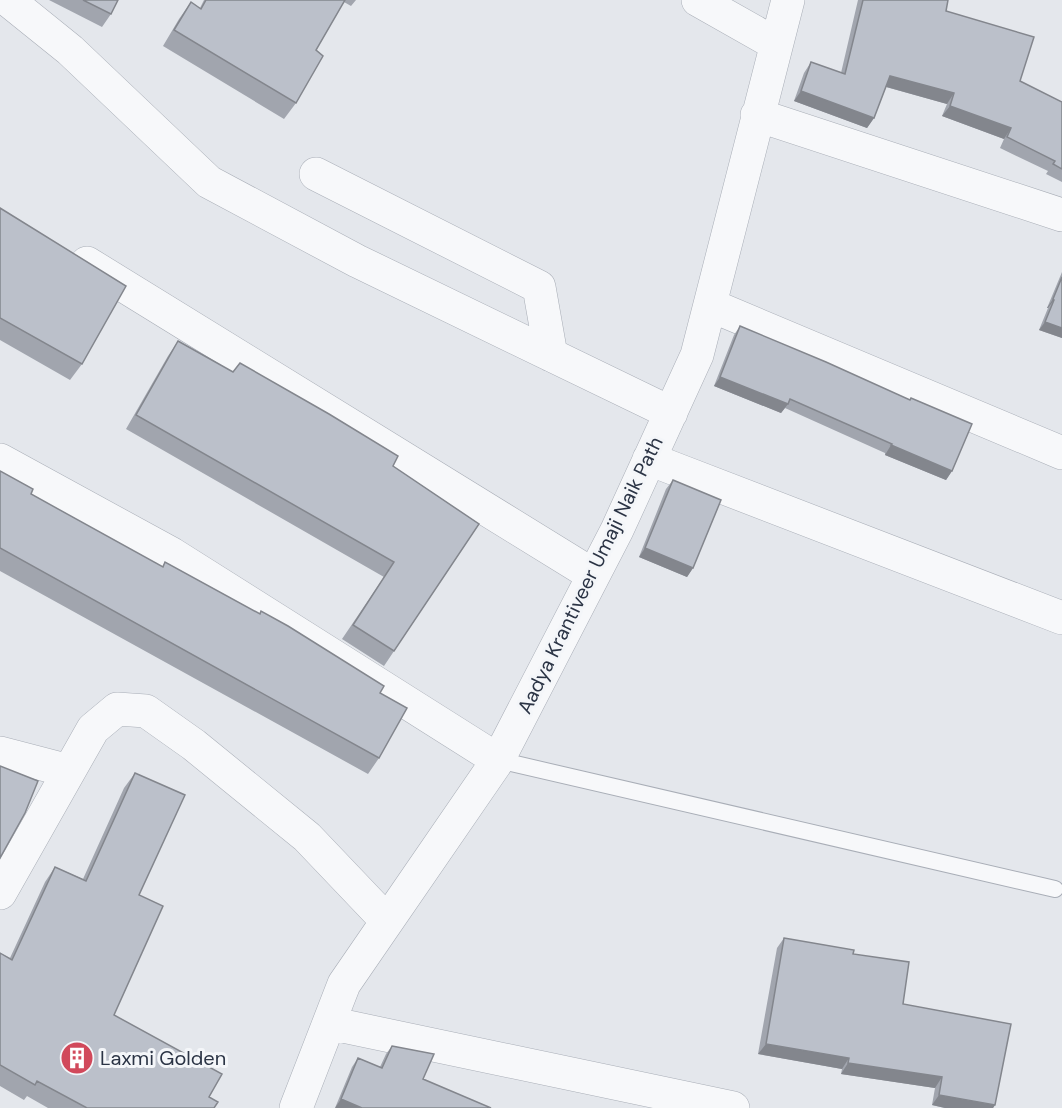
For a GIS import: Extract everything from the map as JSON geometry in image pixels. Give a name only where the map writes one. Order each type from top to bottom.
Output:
[{"type":"street","points":[[8,0],[70,50],[209,182],[357,261],[670,413]]},
{"type":"street","points":[[698,0],[776,44]]},
{"type":"street","name":"Aadya Krantiveer Umaji Naik Path","points":[[296,1108],[344,984],[498,760],[617,530],[697,355],[788,0]]},
{"type":"street","points":[[757,115],[1062,215]]},
{"type":"street","points":[[316,174],[539,287],[551,355]]},
{"type":"street","points":[[60,247],[593,575]]},
{"type":"street","points":[[710,305],[1062,453]]},
{"type":"street","points":[[649,459],[1062,618]]},
{"type":"street","points":[[0,460],[172,554],[498,760]]},
{"type":"street","points":[[0,892],[93,729],[117,709],[146,711],[194,745],[307,837],[387,921]]},
{"type":"street","points":[[0,753],[69,771]]},
{"type":"street","points":[[329,1023],[733,1108]]},
{"type":"lane","points":[[498,760],[1055,888]]},
{"type":"building","points":[[83,0],[118,0],[111,14]]},
{"type":"building","points":[[206,0],[345,0],[316,50],[323,56],[296,103],[174,30],[191,2],[201,9]]},
{"type":"building","points":[[863,0],[948,0],[946,11],[1034,37],[1020,81],[1062,102],[1062,169],[1053,164],[1055,161],[1007,137],[1011,128],[950,106],[954,93],[890,76],[874,118],[801,91],[811,62],[845,74]]},
{"type":"building","points":[[0,208],[126,286],[82,364],[0,318]]},
{"type":"building","points":[[1062,277],[1062,328],[1045,322]]},
{"type":"building","points":[[740,326],[910,400],[911,398],[972,424],[952,471],[790,399],[788,404],[720,377]]},
{"type":"building","points":[[178,341],[233,372],[240,363],[329,414],[398,456],[393,466],[479,524],[394,651],[353,625],[394,562],[136,415]]},
{"type":"building","points":[[0,471],[33,489],[31,494],[163,567],[165,562],[260,614],[261,611],[288,626],[384,686],[380,693],[407,708],[379,758],[0,548]]},
{"type":"building","points":[[673,480],[721,500],[693,568],[645,548]]},
{"type":"building","points":[[0,766],[38,781],[25,813],[0,858]]},
{"type":"building","points":[[135,773],[185,795],[139,895],[163,906],[114,1015],[222,1074],[209,1097],[218,1102],[214,1108],[87,1108],[37,1081],[35,1085],[0,1065],[0,953],[12,960],[55,867],[86,881]]},
{"type":"building","points":[[784,938],[854,950],[853,954],[909,962],[903,1004],[1011,1024],[995,1105],[939,1095],[942,1077],[848,1063],[849,1058],[766,1044]]},
{"type":"building","points":[[392,1046],[434,1054],[423,1079],[491,1108],[362,1108],[341,1099],[358,1058],[382,1068]]},
{"type":"place","name":"Laxmi Golden","points":[[77,1058]]}]
